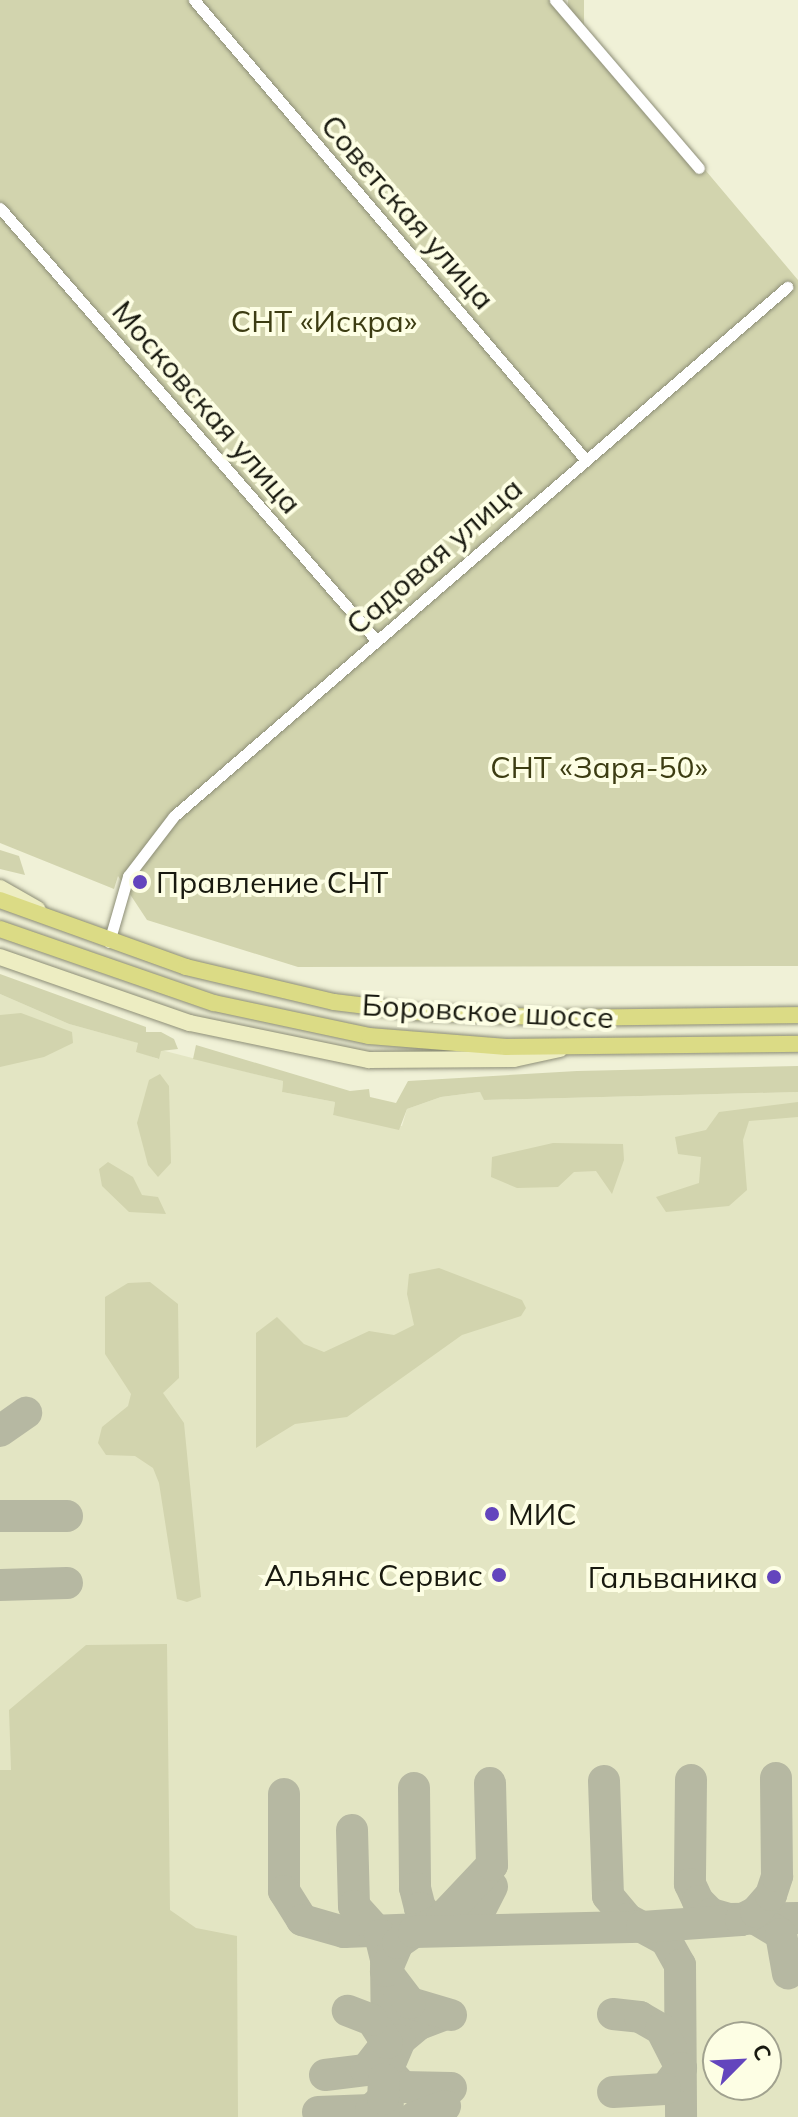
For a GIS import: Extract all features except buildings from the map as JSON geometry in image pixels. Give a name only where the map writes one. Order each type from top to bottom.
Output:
[{"type":"main road","points":[[0,888],[55,921]]},
{"type":"main road","name":"Боровское шоссе","points":[[0,900],[109,942],[291,994],[387,1009],[563,1018],[798,1015]]},
{"type":"main road","name":"Боровское шоссе","points":[[0,929],[170,990],[279,1019],[369,1036],[565,1047],[798,1044]]},
{"type":"main road","points":[[0,957],[190,1023],[394,1063],[514,1059],[565,1047]]},
{"type":"street","name":"Советская улица","points":[[194,0],[584,458]]},
{"type":"street","points":[[555,0],[699,168]]},
{"type":"street","name":"Московская улица","points":[[0,208],[375,639]]},
{"type":"street","name":"Садовая улица","points":[[109,942],[128,876],[174,816],[584,458],[787,287]]},
{"type":"shaded area","points":[[0,994],[69,1024],[139,1043],[137,1051],[158,1059],[161,1050],[283,1081],[282,1092],[335,1102],[333,1115],[402,1126],[407,1109],[441,1097],[480,1092],[485,1100],[798,1092],[798,2117],[0,2117]]},
{"type":"green space","name":"СНТ «Искра»","points":[[0,0],[562,0],[798,280],[798,966],[298,967],[147,920],[118,876],[114,889],[0,843]]},
{"type":"green space","points":[[568,0],[584,0],[584,355],[568,355]]},
{"type":"green space","points":[[0,850],[19,856],[25,875],[0,869]]},
{"type":"green space","points":[[0,974],[146,1027],[146,1032],[161,1032],[174,1039],[178,1049],[161,1051],[159,1059],[136,1052],[138,1043],[69,1024],[0,994]]},
{"type":"green space","points":[[21,1013],[72,1032],[73,1043],[44,1057],[0,1067],[0,1015]]},
{"type":"green space","points":[[196,1045],[350,1091],[369,1089],[370,1097],[396,1103],[408,1081],[577,1071],[798,1066],[798,1092],[484,1100],[480,1092],[441,1097],[407,1109],[399,1130],[333,1115],[335,1102],[282,1092],[283,1081],[193,1059]]},
{"type":"green space","points":[[160,1074],[169,1086],[171,1163],[158,1177],[148,1165],[137,1123],[149,1080]]},
{"type":"green space","points":[[798,1102],[798,1117],[749,1121],[743,1140],[747,1190],[729,1206],[666,1212],[656,1197],[699,1183],[701,1157],[678,1154],[675,1137],[706,1130],[719,1112]]},
{"type":"green space","points":[[553,1143],[623,1144],[624,1160],[612,1194],[596,1171],[574,1172],[558,1187],[517,1188],[491,1177],[492,1157]]},
{"type":"green space","points":[[108,1162],[133,1177],[142,1195],[158,1197],[166,1214],[129,1212],[102,1186],[99,1169]]},
{"type":"green space","points":[[439,1268],[522,1300],[526,1308],[521,1316],[462,1335],[347,1417],[295,1424],[256,1448],[256,1333],[277,1317],[304,1344],[324,1352],[369,1331],[394,1335],[414,1325],[407,1294],[409,1274]]},
{"type":"green space","points":[[150,1282],[178,1304],[179,1378],[163,1393],[184,1423],[201,1597],[187,1602],[177,1599],[159,1483],[153,1468],[135,1456],[106,1455],[98,1443],[102,1427],[128,1406],[131,1394],[105,1354],[105,1297],[128,1283]]},
{"type":"green space","points":[[167,1644],[170,1910],[196,1928],[237,1936],[238,2117],[0,2117],[0,1770],[11,1770],[9,1710],[86,1645]]},
{"type":"taxiway","points":[[0,1431],[26,1413]]},
{"type":"taxiway","points":[[0,1516],[67,1516]]},
{"type":"taxiway","points":[[0,1585],[67,1583]]},
{"type":"taxiway","points":[[451,2015],[410,2003],[386,1971],[398,1943],[414,1932],[642,1927],[741,1920],[756,1912],[771,1895],[777,1876],[776,1778]]},
{"type":"taxiway","points":[[691,1780],[690,1884],[698,1901],[711,1914],[729,1919],[798,1918]]},
{"type":"taxiway","points":[[604,1781],[608,1896],[627,1919],[666,1940],[680,1965],[681,2117]]},
{"type":"taxiway","points":[[284,1794],[284,1891],[302,1920],[344,1932],[423,1929],[442,1918],[492,1865],[490,1783]]},
{"type":"taxiway","points":[[414,1788],[415,1888],[420,1908],[435,1923],[456,1929],[477,1916],[492,1887]]},
{"type":"taxiway","points":[[352,1830],[354,1906],[380,1935],[386,1959],[388,2117]]},
{"type":"taxiway","points":[[756,1919],[781,1934],[788,1973]]},
{"type":"taxiway","points":[[325,2075],[366,2070],[387,2043],[372,2020],[348,2011]]},
{"type":"taxiway","points":[[613,2014],[640,2017],[661,2029],[681,2068],[665,2089],[613,2092]]},
{"type":"taxiway","points":[[443,2015],[419,2024],[400,2040],[387,2070],[403,2087],[451,2088]]},
{"type":"taxiway","points":[[318,2112],[371,2110],[383,2099],[384,2079]]},
{"type":"taxiway","points":[[415,2117],[445,2106]]},
{"type":"place","name":"Правление СНТ","points":[[140,882]]},
{"type":"place","name":"МИС","points":[[492,1514]]},
{"type":"place","name":"Альянс Сервис","points":[[499,1575]]},
{"type":"place","name":"Гальваника","points":[[774,1577]]},
{"type":"park label","name":"СНТ «Заря-50»","points":[[599,767]]}]
